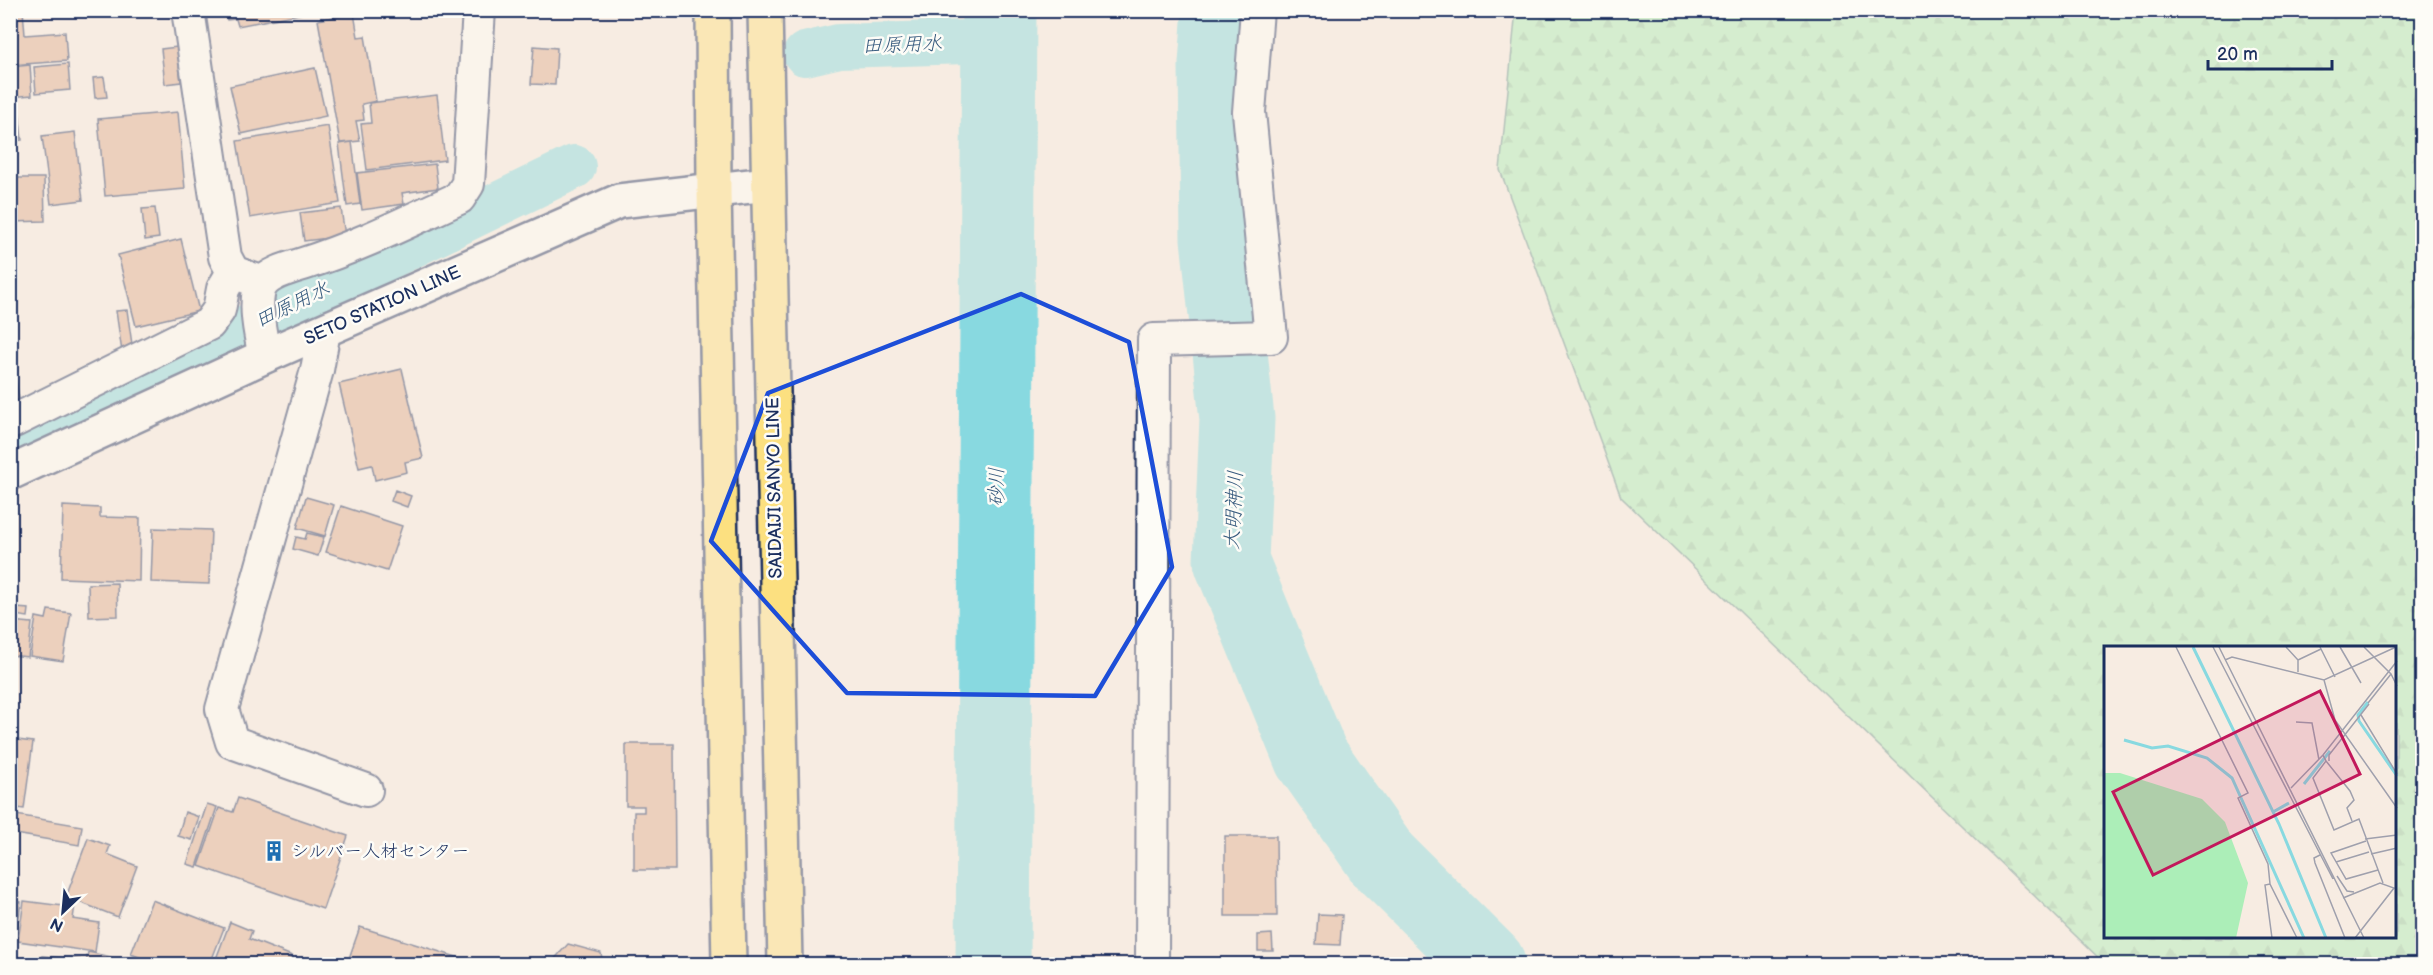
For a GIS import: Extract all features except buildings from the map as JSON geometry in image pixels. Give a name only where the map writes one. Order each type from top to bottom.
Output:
[{"type":"main road","points":[[713,10],[714,191],[729,964]]},
{"type":"main road","name":"SAIDAIJI SANYO LINE","points":[[765,10],[785,964]]},
{"type":"main road","name":"SETO STATION LINE","points":[[10,472],[263,346],[324,331],[619,201],[768,184]]},
{"type":"street","points":[[188,10],[225,257],[233,272],[260,289]]},
{"type":"street","points":[[260,289],[285,270],[346,251],[459,198],[468,184],[479,10]]},
{"type":"street","points":[[1152,964],[1154,340],[1271,337],[1249,112],[1257,10]]},
{"type":"street","points":[[10,423],[209,324],[219,310],[223,289],[233,272]]},
{"type":"street","points":[[260,289],[263,346]]},
{"type":"street","points":[[324,331],[317,370],[222,709],[232,742],[366,790]]},
{"type":"highlighted area","points":[[1021,294],[1129,342],[1172,567],[1095,696],[847,693],[711,541],[768,393]]},
{"type":"green space","points":[[1516,10],[2422,11],[2422,964],[2105,964],[1621,497],[1500,170]]},
{"type":"waterway","name":"砂川","points":[[993,964],[999,10]]},
{"type":"waterway","name":"大明神川","points":[[1220,10],[1216,64],[1218,238],[1237,419],[1231,561],[1311,757],[1383,860],[1488,964]]},
{"type":"waterway","name":"田原用水","points":[[805,54],[839,46],[999,41]]},
{"type":"waterway","name":"田原用水","points":[[10,442],[574,167]]},
{"type":"place","name":"シルバー人材センター","points":[[274,851]]}]
